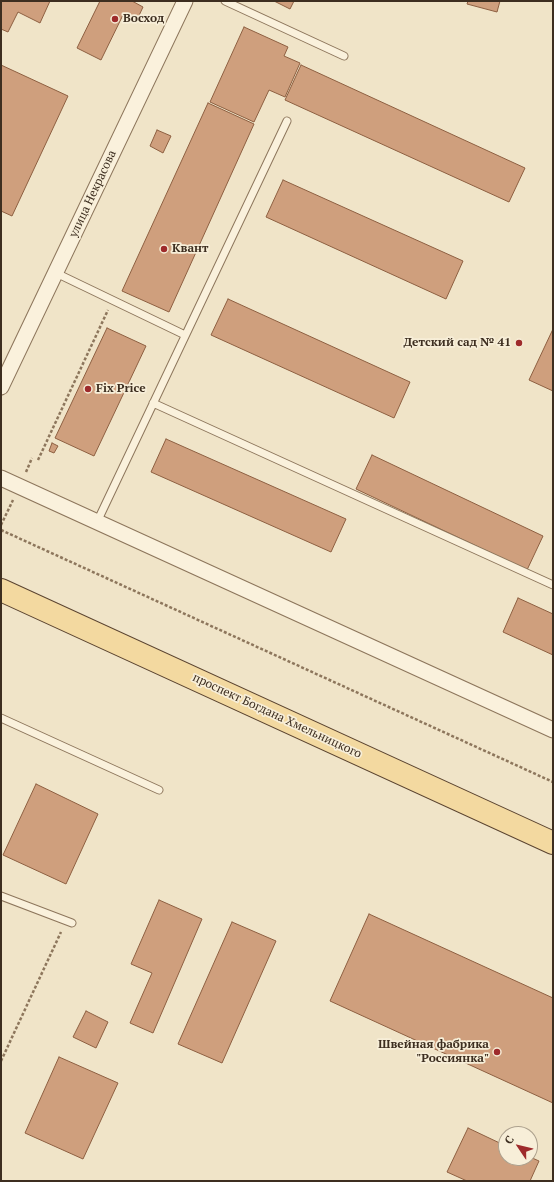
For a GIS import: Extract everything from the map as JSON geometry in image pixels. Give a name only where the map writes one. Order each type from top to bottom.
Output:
[{"type":"main road","name":"проспект Богдана Хмельницкого","points":[[1,590],[553,843]]},
{"type":"street","name":"улица Некрасова","points":[[1,387],[185,1]]},
{"type":"street","points":[[1,478],[553,730]]},
{"type":"lane","points":[[225,1],[344,56]]},
{"type":"lane","points":[[97,522],[287,121]]},
{"type":"lane","points":[[56,273],[185,335]]},
{"type":"lane","points":[[153,403],[553,585]]},
{"type":"lane","points":[[1,718],[159,790]]},
{"type":"lane","points":[[2,897],[69,922]]},
{"type":"path","points":[[38,460],[113,300]]},
{"type":"path","points":[[1,530],[553,782]]},
{"type":"path","points":[[1,1061],[69,922]]},
{"type":"building","points":[[1,1],[50,1],[40,23],[18,12],[8,32],[1,29]]},
{"type":"building","points":[[100,1],[132,1],[143,7],[136,22],[123,15],[101,60],[77,48]]},
{"type":"building","points":[[274,1],[294,1],[290,9]]},
{"type":"building","points":[[468,1],[500,1],[497,12],[467,4]]},
{"type":"building","points":[[244,27],[288,47],[284,56],[300,63],[285,97],[269,90],[254,122],[210,102]]},
{"type":"building","points":[[1,65],[68,96],[12,216],[1,211]]},
{"type":"building","points":[[301,65],[525,168],[509,202],[285,100]]},
{"type":"building","points":[[208,103],[254,124],[169,312],[122,291]]},
{"type":"building","points":[[157,130],[171,136],[163,153],[150,146]]},
{"type":"building","points":[[283,180],[463,261],[446,299],[266,217]]},
{"type":"building","points":[[228,299],[410,382],[394,418],[211,335]]},
{"type":"building","points":[[107,328],[146,346],[94,456],[55,438]]},
{"type":"building","points":[[553,329],[553,391],[529,380]]},
{"type":"building","points":[[166,439],[346,519],[331,552],[151,472]]},
{"type":"building","points":[[52,443],[58,446],[54,453],[49,451]]},
{"type":"building","points":[[372,455],[543,536],[527,570],[356,489]]},
{"type":"building","points":[[518,598],[553,614],[553,655],[503,632]]},
{"type":"building","points":[[36,784],[98,814],[66,884],[3,855]]},
{"type":"building","points":[[159,900],[202,919],[153,1033],[130,1023],[152,973],[131,964]]},
{"type":"building","name":"Швейная фабрика \"Россиянка\"","points":[[369,914],[553,998],[553,1103],[330,1001]]},
{"type":"building","points":[[232,922],[276,941],[222,1063],[178,1044]]},
{"type":"building","points":[[86,1011],[108,1022],[96,1048],[73,1037]]},
{"type":"building","points":[[59,1057],[118,1083],[83,1159],[25,1133]]},
{"type":"building","points":[[468,1128],[498,1142],[498,1166],[537,1166],[530,1181],[467,1181],[447,1172]]},
{"type":"place","name":"Восход","points":[[115,19]]},
{"type":"place","name":"Квант","points":[[164,249]]},
{"type":"place","name":"Детский сад № 41","points":[[519,343]]},
{"type":"place","name":"Fix Price","points":[[88,389]]},
{"type":"place","name":"Швейная фабрика \"Россиянка\"","points":[[497,1052]]}]
